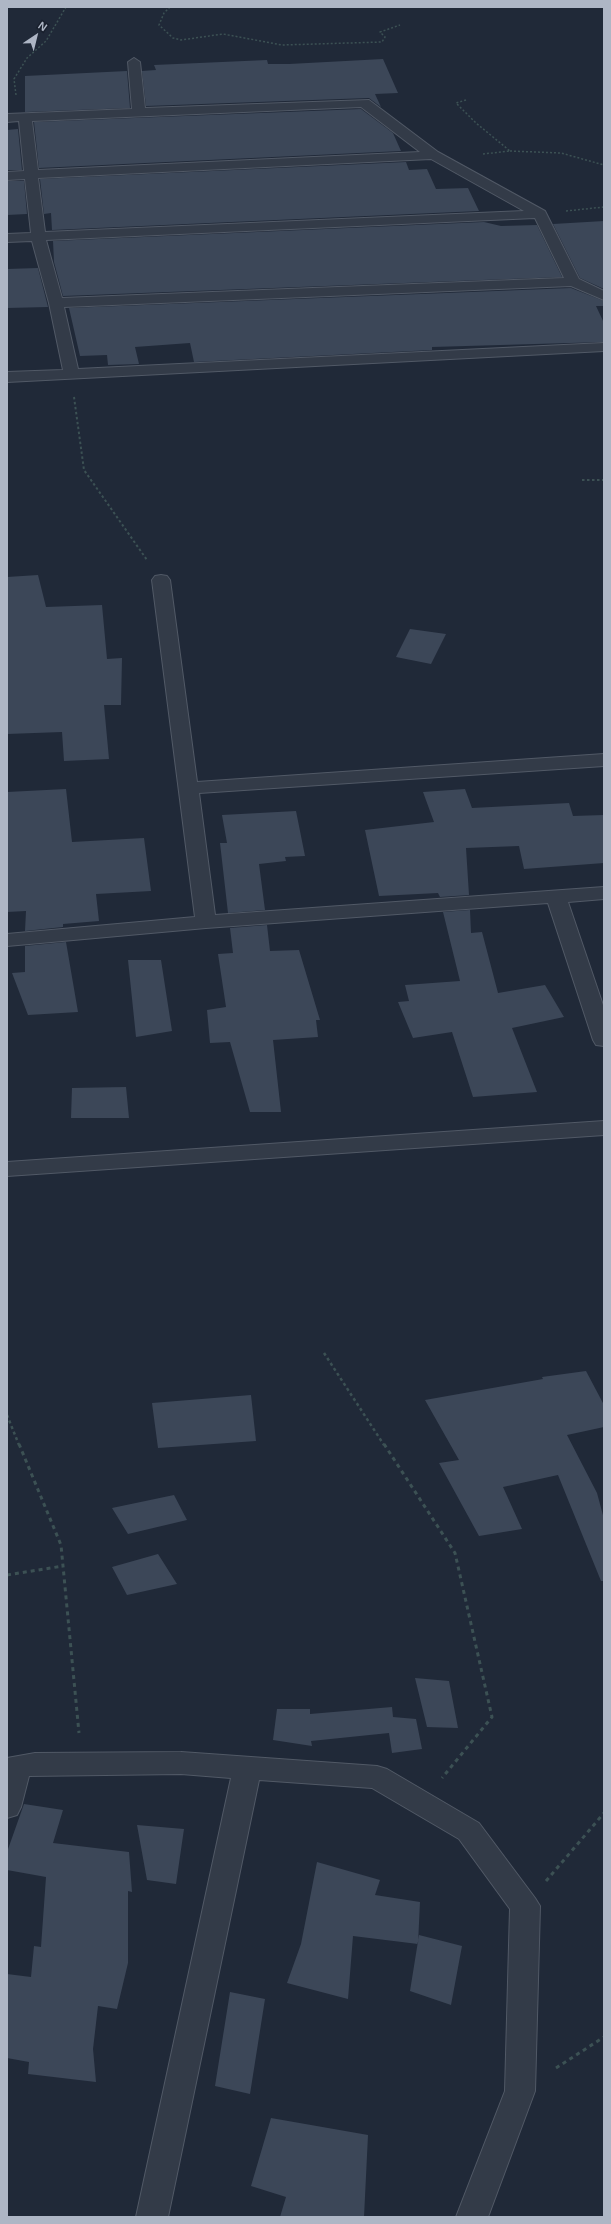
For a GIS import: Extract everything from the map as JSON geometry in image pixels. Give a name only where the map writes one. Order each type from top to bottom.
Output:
[{"type":"street","points":[[134,62],[139,113]]},
{"type":"street","points":[[7,118],[364,103],[433,155],[540,214],[573,282]]},
{"type":"street","points":[[25,118],[38,236],[56,303],[71,373]]},
{"type":"street","points":[[7,176],[433,155]]},
{"type":"street","points":[[7,238],[540,214]]},
{"type":"street","points":[[56,303],[573,282],[604,296]]},
{"type":"street","points":[[7,377],[604,347]]},
{"type":"street","points":[[161,580],[206,922]]},
{"type":"street","points":[[188,788],[604,760]]},
{"type":"street","points":[[7,940],[206,922],[604,893]]},
{"type":"street","points":[[556,896],[604,1040]]},
{"type":"street","points":[[7,1169],[604,1128]]},
{"type":"street","points":[[7,1807],[12,1768],[35,1764],[181,1763],[377,1778],[469,1831],[524,1906],[520,2091],[472,2217]]},
{"type":"street","points":[[152,2217],[247,1768]]},
{"type":"path","points":[[17,98],[14,79],[26,58],[46,41],[66,7]]},
{"type":"path","points":[[170,7],[164,13],[159,25],[173,38],[182,40],[223,34],[282,45],[382,42],[385,37],[380,32],[400,25]]},
{"type":"path","points":[[466,100],[456,103],[476,123],[510,151]]},
{"type":"path","points":[[482,154],[510,151],[561,154],[604,165]]},
{"type":"path","points":[[540,214],[604,207]]},
{"type":"path","points":[[71,373],[84,470],[161,580]]},
{"type":"path","points":[[582,480],[604,480]]},
{"type":"path","points":[[324,1353],[455,1553],[492,1717],[421,1803]]},
{"type":"path","points":[[7,1415],[61,1545],[82,1764]]},
{"type":"path","points":[[7,1575],[63,1566]]},
{"type":"path","points":[[524,1906],[604,1813]]},
{"type":"path","points":[[520,2091],[604,2036]]},
{"type":"building","points":[[383,59],[398,93],[375,94],[381,107],[369,98],[146,106],[142,71],[156,70],[154,65],[267,60],[268,64],[289,64]]},
{"type":"building","points":[[127,71],[130,108],[25,112],[25,76]]},
{"type":"building","points":[[361,109],[393,133],[401,151],[39,168],[34,122]]},
{"type":"building","points":[[18,129],[22,170],[7,170],[7,130]]},
{"type":"building","points":[[406,162],[409,170],[427,169],[436,189],[468,188],[479,211],[52,230],[51,213],[44,214],[40,179]]},
{"type":"building","points":[[7,181],[24,181],[27,214],[7,215]]},
{"type":"building","points":[[604,221],[604,289],[580,278],[553,224]]},
{"type":"building","points":[[484,222],[501,226],[537,225],[562,277],[63,296],[54,262],[53,241]]},
{"type":"building","points":[[38,268],[48,307],[7,308],[7,269]]},
{"type":"building","points":[[571,288],[604,301],[604,306],[596,306],[604,323],[604,342],[432,347],[432,350],[194,362],[190,343],[135,347],[139,364],[108,365],[107,355],[80,356],[69,308]]},
{"type":"building","points":[[38,575],[46,607],[102,605],[107,659],[122,658],[121,705],[104,705],[109,759],[64,761],[62,732],[7,734],[7,577]]},
{"type":"building","points":[[410,629],[446,634],[431,664],[396,657]]},
{"type":"building","points":[[66,789],[72,842],[144,838],[151,891],[96,894],[99,921],[63,924],[63,927],[25,931],[26,911],[7,912],[7,792]]},
{"type":"building","points":[[465,789],[472,808],[569,803],[573,816],[604,815],[604,863],[524,869],[519,846],[466,848],[469,895],[440,897],[438,893],[379,896],[365,830],[434,822],[423,792]]},
{"type":"building","points":[[296,811],[305,856],[285,857],[286,861],[259,864],[265,910],[228,913],[220,843],[227,843],[222,815]]},
{"type":"building","points":[[470,910],[471,933],[482,932],[498,993],[545,985],[564,1017],[512,1028],[537,1092],[473,1097],[452,1032],[413,1038],[398,1002],[409,1001],[405,985],[460,981],[443,912]]},
{"type":"building","points":[[267,925],[270,951],[299,950],[320,1020],[316,1020],[318,1037],[273,1040],[281,1112],[250,1112],[230,1042],[210,1043],[207,1010],[226,1007],[218,954],[233,953],[230,928]]},
{"type":"building","points":[[66,942],[78,1012],[28,1015],[12,973],[25,972],[25,946]]},
{"type":"building","points":[[128,960],[161,960],[172,1031],[136,1037]]},
{"type":"building","points":[[126,1087],[129,1118],[71,1118],[72,1088]]},
{"type":"building","points":[[586,1371],[604,1405],[604,1427],[567,1435],[597,1493],[604,1519],[604,1581],[601,1581],[558,1475],[503,1487],[522,1529],[479,1536],[439,1463],[459,1460],[425,1400],[543,1379],[542,1377]]},
{"type":"building","points":[[251,1395],[256,1441],[158,1448],[152,1403]]},
{"type":"building","points":[[174,1495],[187,1520],[128,1534],[112,1508]]},
{"type":"building","points":[[158,1554],[177,1584],[127,1595],[112,1567]]},
{"type":"building","points":[[415,1678],[449,1681],[458,1728],[427,1727]]},
{"type":"building","points":[[392,1707],[393,1717],[416,1719],[422,1749],[392,1753],[389,1733],[311,1741],[312,1746],[273,1740],[277,1709],[310,1709],[310,1714]]},
{"type":"building","points":[[24,1804],[63,1810],[53,1843],[129,1852],[132,1892],[128,1891],[128,1963],[117,2009],[98,2006],[93,2049],[96,2082],[28,2074],[29,2062],[7,2058],[7,1974],[31,1977],[34,1946],[41,1947],[46,1877],[7,1870],[7,1852]]},
{"type":"building","points":[[137,1825],[184,1829],[176,1884],[147,1880]]},
{"type":"building","points":[[317,1862],[380,1880],[375,1895],[420,1902],[418,1944],[353,1936],[348,1999],[287,1983],[301,1944]]},
{"type":"building","points":[[419,1935],[462,1946],[451,2005],[410,1991]]},
{"type":"building","points":[[230,1992],[265,1999],[250,2094],[215,2086]]},
{"type":"building","points":[[271,2118],[368,2135],[364,2217],[280,2217],[286,2197],[251,2186]]}]
